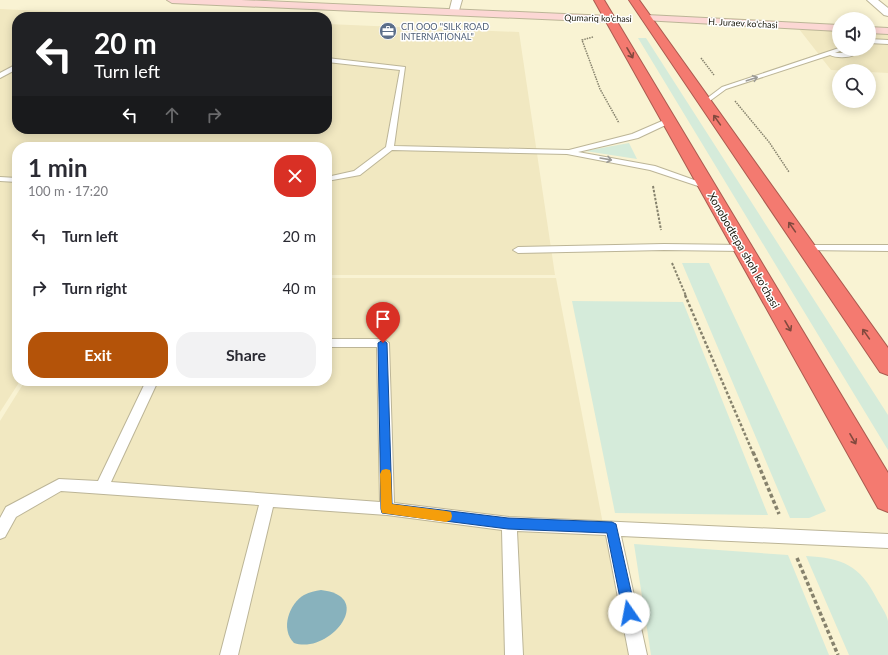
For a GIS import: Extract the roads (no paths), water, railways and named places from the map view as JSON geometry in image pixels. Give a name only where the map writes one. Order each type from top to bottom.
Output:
[{"type":"highway","name":"Xonobodtepa shoh ko'chasi","points":[[599,0],[888,499]]},
{"type":"highway","points":[[634,0],[632,18],[705,102],[888,366]]},
{"type":"highway","name":"Qumariq ko'chasi","points":[[609,17],[632,18]]},
{"type":"main road","name":"Qumariq ko'chasi","points":[[172,0],[456,7],[609,17]]},
{"type":"main road","name":"Qumariq ko'chasi","points":[[268,0],[312,4]]},
{"type":"main road","name":"H. Juraev ko'chasi","points":[[632,18],[832,28]]},
{"type":"main road","points":[[876,30],[888,31]]},
{"type":"street","points":[[872,0],[888,13]]},
{"type":"lane","points":[[876,41],[888,42]]},
{"type":"lane","points":[[705,102],[724,88],[832,52]]},
{"type":"lane","points":[[826,54],[832,54]]},
{"type":"lane","points":[[332,61],[403,68],[390,148],[357,173],[332,178]]},
{"type":"lane","points":[[2,74],[12,69]]},
{"type":"lane","points":[[567,152],[635,136],[669,120]]},
{"type":"lane","points":[[390,148],[567,152],[652,168],[707,186]]},
{"type":"lane","points":[[0,179],[12,180]]},
{"type":"lane","points":[[518,250],[664,247],[743,248]]},
{"type":"lane","points":[[806,248],[888,248]]},
{"type":"lane","points":[[332,343],[383,343],[386,509]]},
{"type":"lane","points":[[102,487],[150,386]]},
{"type":"lane","points":[[0,532],[11,512],[59,485],[386,509],[508,524],[888,541]]},
{"type":"lane","points":[[229,655],[268,500]]},
{"type":"lane","points":[[508,524],[514,655]]},
{"type":"lane","points":[[612,528],[638,655]]},
{"type":"water","points":[[321,590],[337,594],[345,602],[346,613],[342,623],[333,633],[321,641],[308,644],[294,643],[290,637],[287,624],[288,617],[294,604],[304,595]]},
{"type":"place","name":"СП ООО \"SILK ROAD INTERNATIONAL\"","points":[[388,31]]}]
